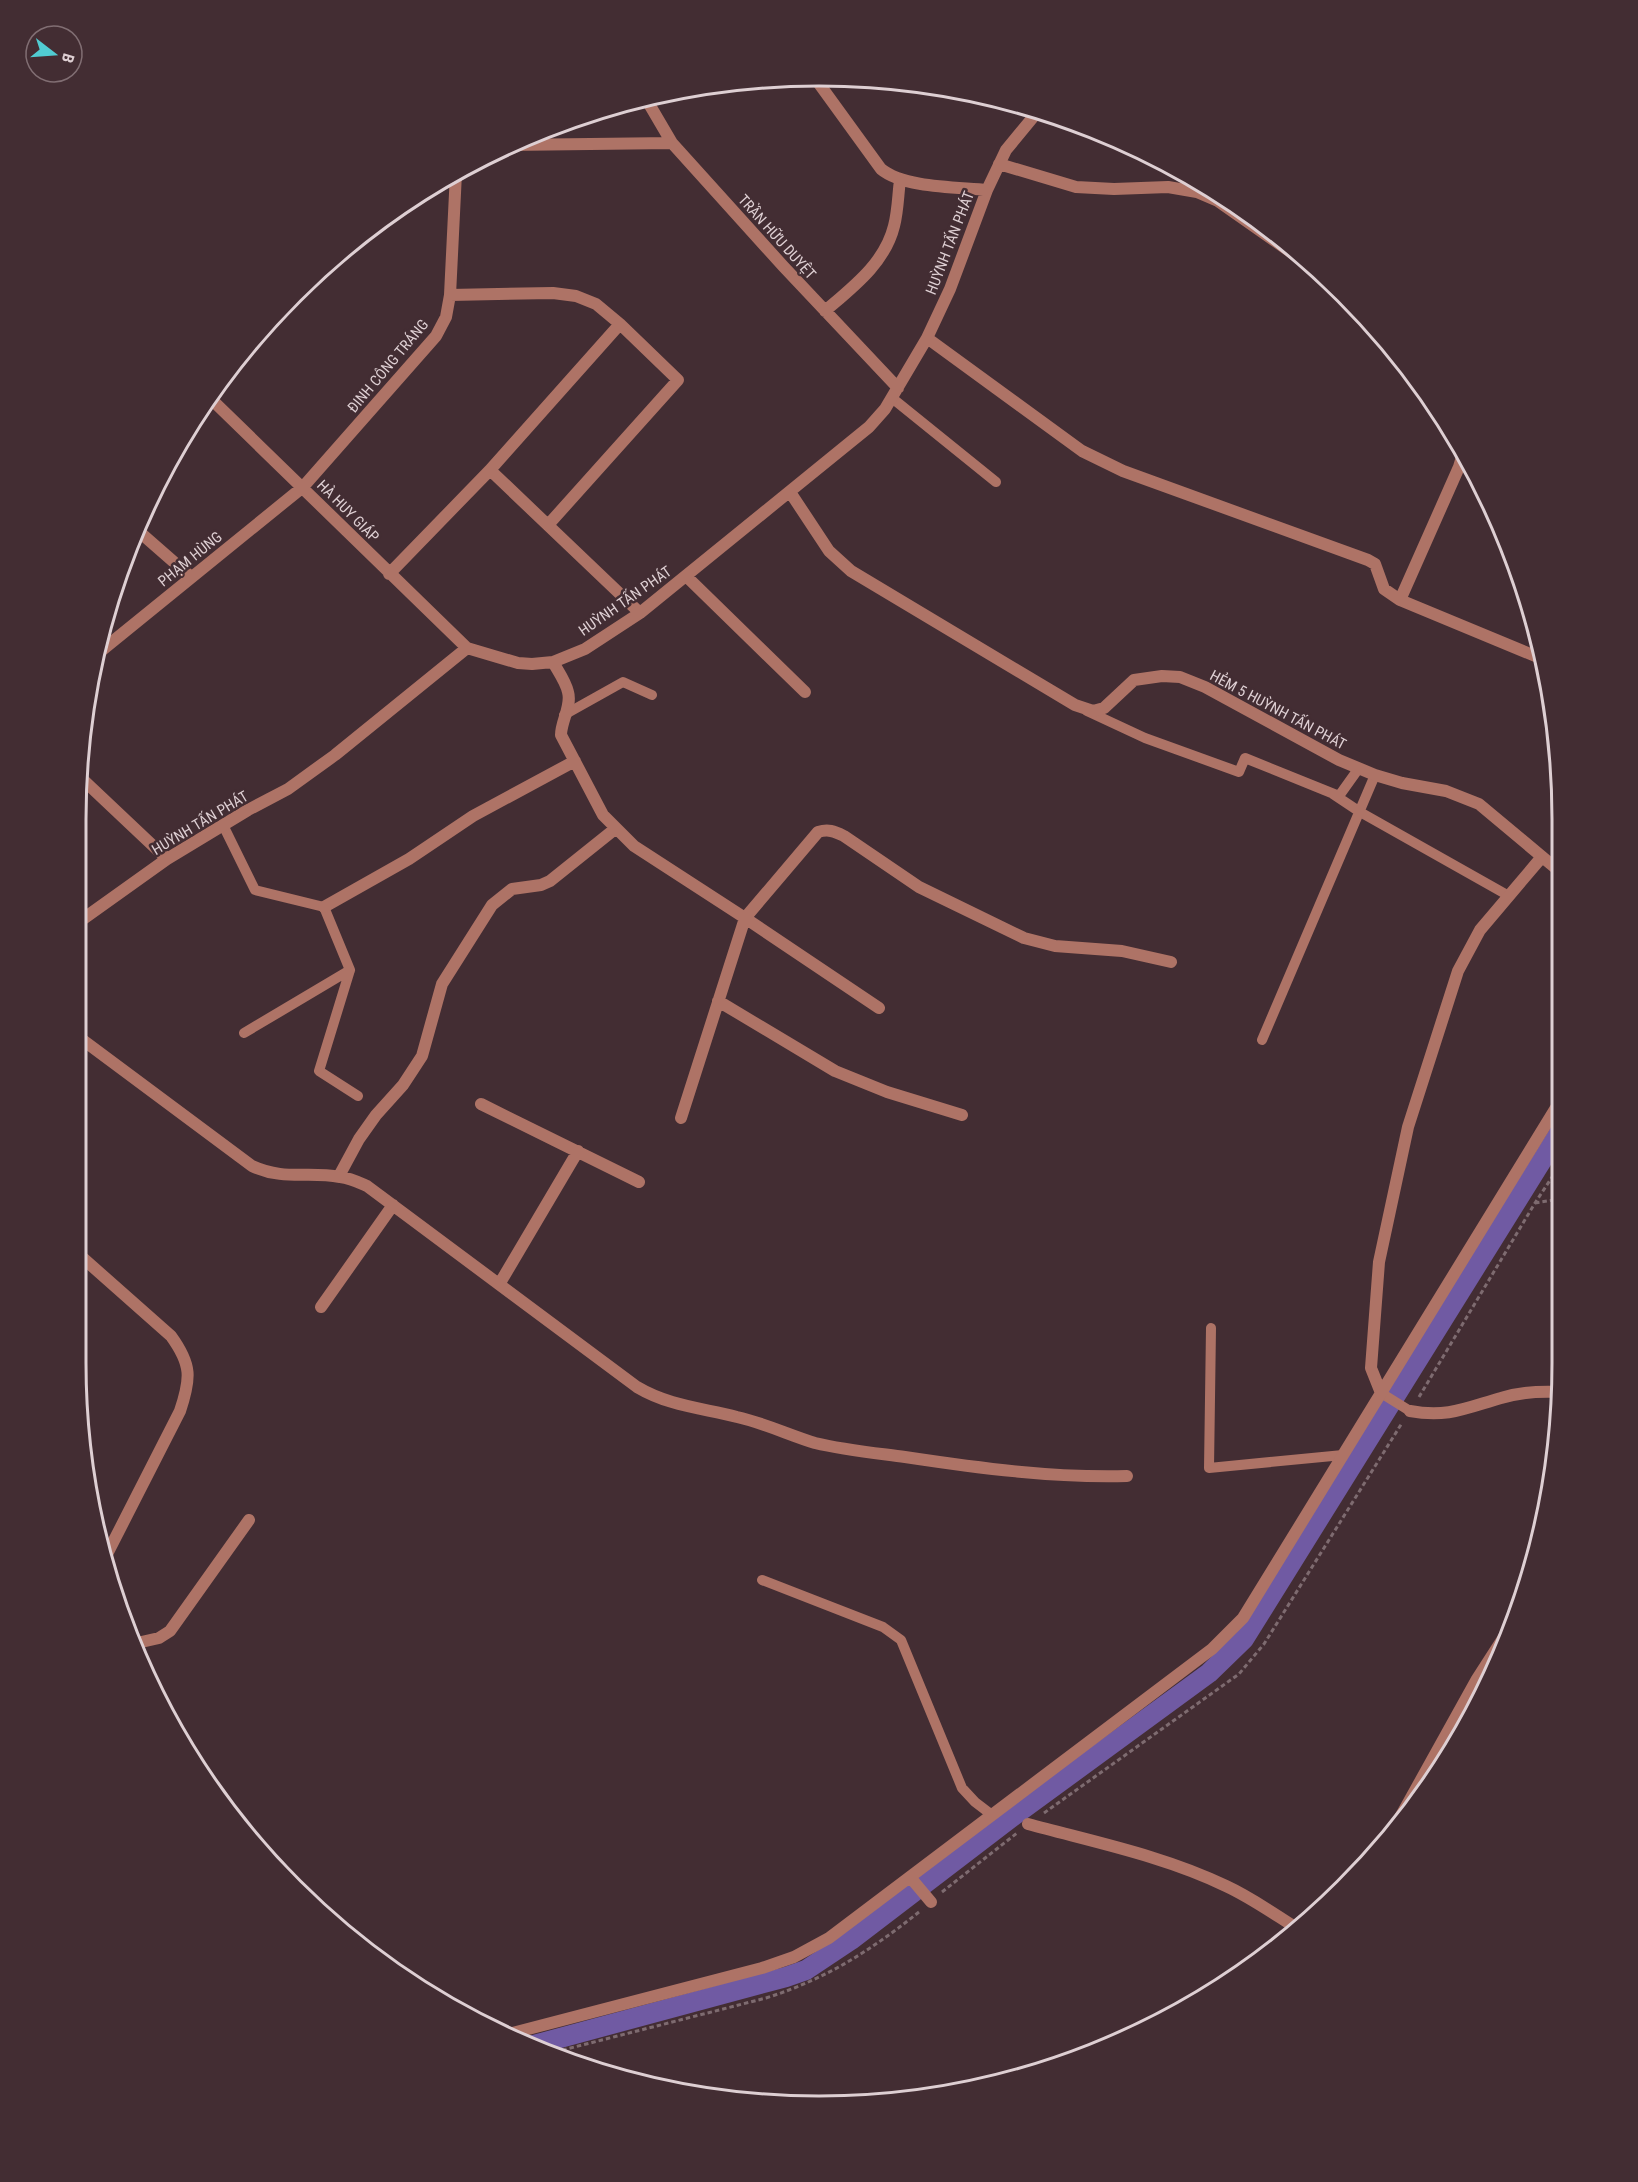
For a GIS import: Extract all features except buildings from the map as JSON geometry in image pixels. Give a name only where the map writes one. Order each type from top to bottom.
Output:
[{"type":"street","points":[[821,86],[881,169],[890,176],[900,180],[987,190]]},
{"type":"street","name":"TRẦN HỮU DUYỆT","points":[[650,106],[672,143],[825,311],[895,393]]},
{"type":"street","name":"HUỲNH TẤN PHÁT","points":[[86,917],[167,859],[288,789],[335,755],[467,648],[518,663],[553,662],[585,649],[640,613],[869,427],[885,409],[927,338],[950,289],[999,164],[1032,117]]},
{"type":"street","points":[[530,145],[672,143]]},
{"type":"street","points":[[999,164],[1076,187],[1113,189],[1168,187],[1204,195]]},
{"type":"street","points":[[825,311],[861,281],[889,243],[896,216],[900,180]]},
{"type":"street","name":"ĐINH CÔNG TRÁNG","points":[[303,487],[436,336],[446,317],[450,295],[456,182]]},
{"type":"street","points":[[450,295],[553,293],[576,296],[596,304],[678,380],[548,525]]},
{"type":"street","points":[[389,574],[490,470],[620,324]]},
{"type":"street","points":[[927,338],[1082,451],[1100,461],[1368,560],[1375,564],[1384,589],[1400,600],[1534,655]]},
{"type":"street","name":"HÀ HUY GIÁP","points":[[215,403],[467,648]]},
{"type":"street","points":[[1400,600],[1460,463]]},
{"type":"street","points":[[490,470],[640,613]]},
{"type":"street","name":"PHẠM HÙNG","points":[[106,647],[303,487]]},
{"type":"street","points":[[790,492],[829,550],[851,570],[1084,709]]},
{"type":"street","points":[[143,535],[191,577]]},
{"type":"street","points":[[686,576],[805,692]]},
{"type":"street","points":[[553,662],[568,690],[568,703],[561,735],[603,815],[615,829],[633,846],[652,859],[879,1008]]},
{"type":"street","name":"HẺM 5 HUỲNH TẤN PHÁT","points":[[1084,709],[1093,711],[1104,708],[1134,680],[1162,676],[1180,677],[1205,687],[1310,746],[1375,775],[1402,783],[1446,791],[1479,804],[1552,866]]},
{"type":"street","points":[[324,907],[409,858],[473,816],[575,761]]},
{"type":"street","points":[[87,784],[167,859]]},
{"type":"street","points":[[339,1176],[359,1139],[418,1064],[428,1040],[442,984],[492,905],[512,889],[541,885],[550,881],[615,829]]},
{"type":"street","points":[[681,1118],[745,918],[818,832],[825,830],[844,836],[919,887],[1024,938],[1055,946],[1122,951],[1171,962]]},
{"type":"street","points":[[1381,1393],[1371,1368],[1379,1262],[1408,1127],[1458,972],[1480,930],[1541,858]]},
{"type":"street","points":[[718,1001],[836,1071],[886,1092],[962,1115]]},
{"type":"street","points":[[86,1042],[252,1166],[268,1173],[286,1176],[339,1176],[367,1186],[654,1397],[674,1404],[738,1417],[815,1443],[867,1452],[962,1466],[1072,1475],[1127,1476]]},
{"type":"street","points":[[481,1104],[639,1182]]},
{"type":"street","points":[[518,2032],[762,1968],[794,1957],[829,1938],[1212,1649],[1243,1618],[1552,1114]]},
{"type":"street","points":[[500,1283],[578,1151]]},
{"type":"street","points":[[321,1307],[393,1205]]},
{"type":"street","points":[[86,1261],[171,1336],[183,1353],[189,1369],[188,1387],[180,1411],[109,1550]]},
{"type":"street","points":[[1410,1411],[1428,1415],[1453,1413],[1503,1397],[1551,1391]]},
{"type":"street","points":[[140,1642],[159,1638],[170,1631],[249,1520]]},
{"type":"street","points":[[1415,1790],[1490,1658]]},
{"type":"street","points":[[1028,1824],[1174,1865],[1225,1885],[1265,1906],[1291,1924]]},
{"type":"street","points":[[910,1877],[931,1902]]},
{"type":"lane","points":[[895,393],[996,482]]},
{"type":"lane","points":[[564,714],[623,682],[652,694]]},
{"type":"lane","points":[[1084,709],[1145,738],[1239,772],[1245,759],[1339,796],[1359,768]]},
{"type":"lane","points":[[1262,1040],[1375,775]]},
{"type":"lane","points":[[1332,793],[1360,812],[1509,896]]},
{"type":"lane","points":[[223,825],[255,890],[324,907],[350,970],[319,1071],[358,1095]]},
{"type":"lane","points":[[244,1033],[350,970]]},
{"type":"lane","points":[[1212,1328],[1209,1468],[1344,1455]]},
{"type":"lane","points":[[1381,1393],[1410,1411]]},
{"type":"lane","points":[[762,1580],[883,1627],[901,1640],[962,1788],[992,1815]]},
{"type":"path","points":[[562,2050],[766,1998],[826,1975],[883,1940],[1028,1824],[1239,1674],[1264,1644],[1410,1411],[1552,1177]]},
{"type":"path","points":[[1535,1203],[1552,1200]]},
{"type":"waterway","points":[[543,2043],[806,1970],[851,1940],[1008,1820],[1209,1673],[1244,1639],[1552,1144]]}]
